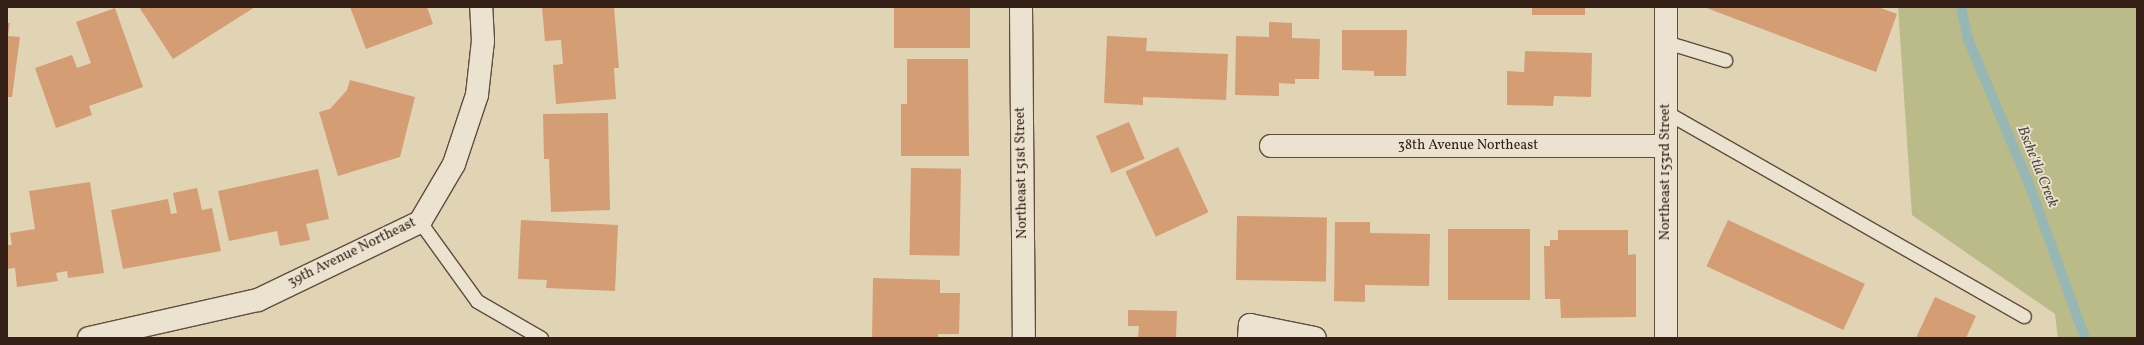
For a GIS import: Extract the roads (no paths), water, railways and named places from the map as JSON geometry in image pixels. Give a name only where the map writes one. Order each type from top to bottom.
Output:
[{"type":"street","name":"39th Avenue Northeast","points":[[89,338],[258,300],[420,222],[454,164],[477,96],[483,41],[481,7]]},
{"type":"street","name":"Northeast 151st Street","points":[[1021,7],[1024,338]]},
{"type":"street","name":"Northeast 153rd Street","points":[[1666,7],[1666,338]]},
{"type":"street","name":"38th Avenue Northeast","points":[[1271,146],[1666,146]]},
{"type":"street","points":[[1249,338],[1250,325],[1315,338]]},
{"type":"lane","points":[[1666,42],[1725,60]]},
{"type":"lane","points":[[1666,112],[2024,316]]},
{"type":"lane","points":[[420,222],[477,301],[541,338]]},
{"type":"waterway","name":"Bsche'tla Creek","points":[[1961,7],[1968,39],[2029,184],[2085,338]]}]
